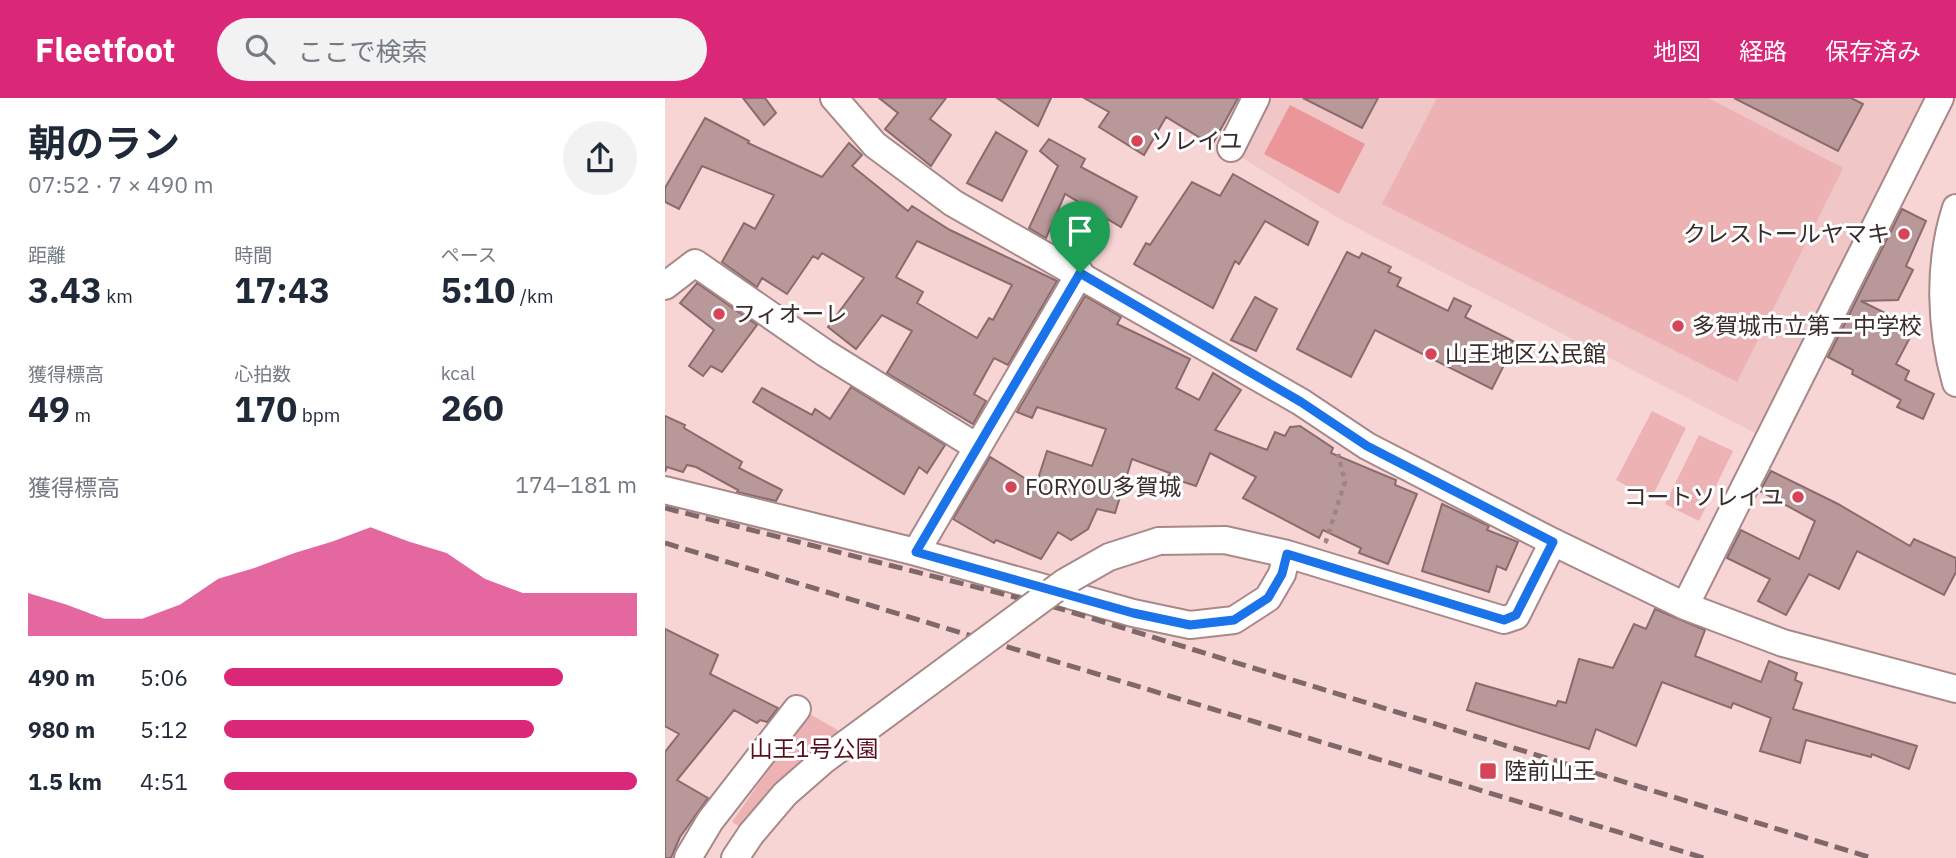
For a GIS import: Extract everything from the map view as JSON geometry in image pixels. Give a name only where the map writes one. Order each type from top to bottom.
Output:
[{"type":"street","points":[[835,98],[876,145],[953,203],[1080,273],[1301,402],[1367,446],[1553,542],[1685,606],[1783,643],[1956,689]]},
{"type":"street","points":[[1231,148],[1256,98]]},
{"type":"street","points":[[1685,606],[1940,98]]},
{"type":"street","points":[[1956,208],[1948,232],[1942,308],[1956,383]]},
{"type":"street","points":[[665,286],[695,263],[825,353],[977,447]]},
{"type":"street","points":[[916,552],[1080,273]]},
{"type":"street","points":[[665,490],[916,552],[1133,613],[1190,625],[1234,620],[1268,598],[1282,574],[1287,554]]},
{"type":"street","points":[[735,858],[751,834],[785,794],[824,760],[1065,582],[1109,557],[1159,541],[1225,540],[1287,554],[1504,620],[1516,615],[1553,542]]},
{"type":"street","points":[[688,858],[710,821],[797,709]]},
{"type":"path","points":[[1335,544],[1326,541],[1345,482],[1338,452]]},
{"type":"shaded area","name":"多賀城市立第二中学校","points":[[1271,98],[1926,98],[1755,433],[1338,218],[1241,157]]},
{"type":"shaded area","points":[[1290,105],[1365,144],[1339,194],[1264,154]]},
{"type":"green space","name":"多賀城市立第二中学校","points":[[1437,98],[1708,98],[1843,168],[1737,382],[1382,204]]},
{"type":"green space","points":[[1652,411],[1686,428],[1651,499],[1616,480]]},
{"type":"green space","points":[[1699,435],[1733,451],[1699,521],[1665,504]]},
{"type":"green space","name":"山王1号公園","points":[[808,713],[862,744],[820,779],[762,840],[732,822]]},
{"type":"building","points":[[743,98],[765,98],[776,113],[764,125]]},
{"type":"building","points":[[879,98],[946,98],[930,119],[951,135],[931,166],[885,129],[898,113]]},
{"type":"building","points":[[997,98],[1051,98],[1038,126]]},
{"type":"building","points":[[1084,98],[1238,98],[1212,145],[1166,117],[1144,155],[1099,127],[1109,112]]},
{"type":"building","points":[[1303,98],[1378,98],[1362,128]]},
{"type":"building","points":[[1734,98],[1851,98],[1863,104],[1838,151]]},
{"type":"building","points":[[705,118],[749,141],[748,143],[822,177],[849,143],[862,155],[852,166],[908,211],[912,206],[950,230],[1057,281],[1008,365],[994,358],[974,394],[986,401],[973,424],[887,373],[912,331],[882,315],[856,349],[828,327],[864,278],[822,253],[818,259],[813,256],[787,294],[762,278],[757,287],[722,262],[744,223],[755,229],[774,195],[702,166],[679,209],[665,202],[665,188]],"holes":[[[917,241],[1012,285],[993,320],[989,318],[977,338],[917,303],[923,292],[896,277]]]},
{"type":"building","points":[[996,132],[1027,151],[1002,201],[967,183]]},
{"type":"building","points":[[1049,139],[1085,159],[1081,167],[1137,197],[1121,227],[1065,194],[1046,238],[1029,228],[1058,166],[1040,151]]},
{"type":"building","points":[[1233,174],[1318,222],[1308,245],[1265,221],[1239,264],[1235,261],[1213,308],[1134,264],[1146,243],[1150,245],[1192,182],[1220,196]]},
{"type":"building","points":[[1902,209],[1926,221],[1906,266],[1913,270],[1898,300],[1861,301],[1915,328],[1896,364],[1909,371],[1905,380],[1934,394],[1923,419],[1897,407],[1901,400],[1852,374],[1853,370],[1828,357]]},
{"type":"building","points":[[1347,252],[1359,258],[1362,253],[1391,267],[1388,272],[1401,278],[1397,286],[1448,311],[1454,298],[1471,306],[1465,317],[1513,341],[1519,347],[1517,358],[1505,363],[1492,389],[1375,330],[1351,377],[1297,349]]},
{"type":"building","name":"フィオーレ","points":[[697,283],[757,325],[722,372],[711,366],[703,376],[689,366],[714,330],[680,303]]},
{"type":"building","points":[[1085,296],[1121,317],[1117,324],[1190,359],[1176,388],[1199,400],[1213,373],[1241,390],[1215,430],[1267,450],[1275,432],[1285,436],[1290,427],[1300,426],[1333,448],[1331,453],[1396,480],[1395,485],[1417,494],[1388,564],[1359,553],[1361,548],[1323,530],[1319,538],[1243,498],[1256,477],[1210,453],[1196,486],[1168,477],[1170,473],[1132,459],[1115,513],[1097,509],[1088,529],[1071,540],[1058,532],[1041,559],[996,540],[994,543],[953,519],[990,457],[1036,485],[1047,451],[1092,466],[1106,429],[1037,407],[1032,418],[1017,412]]},
{"type":"building","points":[[1255,297],[1277,309],[1256,351],[1231,340]]},
{"type":"building","points":[[851,387],[945,445],[927,473],[919,467],[904,494],[753,402],[762,388],[812,415],[815,409],[830,419]]},
{"type":"building","points":[[665,416],[685,425],[684,428],[742,462],[739,468],[782,490],[776,501],[737,492],[738,490],[696,467],[687,465],[683,472],[667,467],[665,472]]},
{"type":"building","points":[[1771,471],[1838,504],[1910,546],[1914,539],[1956,558],[1956,572],[1944,595],[1857,551],[1839,589],[1809,574],[1786,615],[1758,601],[1770,579],[1727,558],[1741,530],[1799,559],[1815,521],[1760,491]]},
{"type":"building","points":[[1442,504],[1489,526],[1487,530],[1518,542],[1506,570],[1497,566],[1489,592],[1422,571]]},
{"type":"building","points":[[1655,609],[1705,630],[1695,656],[1761,682],[1769,661],[1797,673],[1795,680],[1802,683],[1793,709],[1917,746],[1909,769],[1872,754],[1871,757],[1806,740],[1800,763],[1760,751],[1771,718],[1733,703],[1731,708],[1662,682],[1636,746],[1596,729],[1589,749],[1467,710],[1476,683],[1556,706],[1558,701],[1566,703],[1579,659],[1613,668],[1634,624],[1646,629]]},
{"type":"building","points":[[665,629],[718,655],[710,674],[778,708],[767,722],[760,720],[757,723],[734,710],[677,780],[708,798],[680,837],[671,858],[665,858],[665,752],[679,734],[665,726]]},
{"type":"railway","points":[[665,508],[1058,608],[1872,858]]},
{"type":"railway","points":[[665,543],[1704,858]]},
{"type":"place","name":"ソレイユ","points":[[1137,141]]},
{"type":"place","name":"クレストールヤマキ","points":[[1904,234]]},
{"type":"place","name":"フィオーレ","points":[[719,314]]},
{"type":"place","name":"多賀城市立第二中学校","points":[[1678,326]]},
{"type":"place","name":"山王地区公民館","points":[[1431,354]]},
{"type":"place","name":"FORYOU多賀城","points":[[1011,487]]},
{"type":"place","name":"コートソレイユ","points":[[1798,497]]},
{"type":"place","name":"陸前山王","points":[[1488,771]]},
{"type":"route","points":[[1080,273],[1301,402],[1367,446],[1553,542],[1516,615],[1504,620],[1287,554],[1282,574],[1268,598],[1234,620],[1190,625],[1133,613],[916,552],[1080,273]]}]
